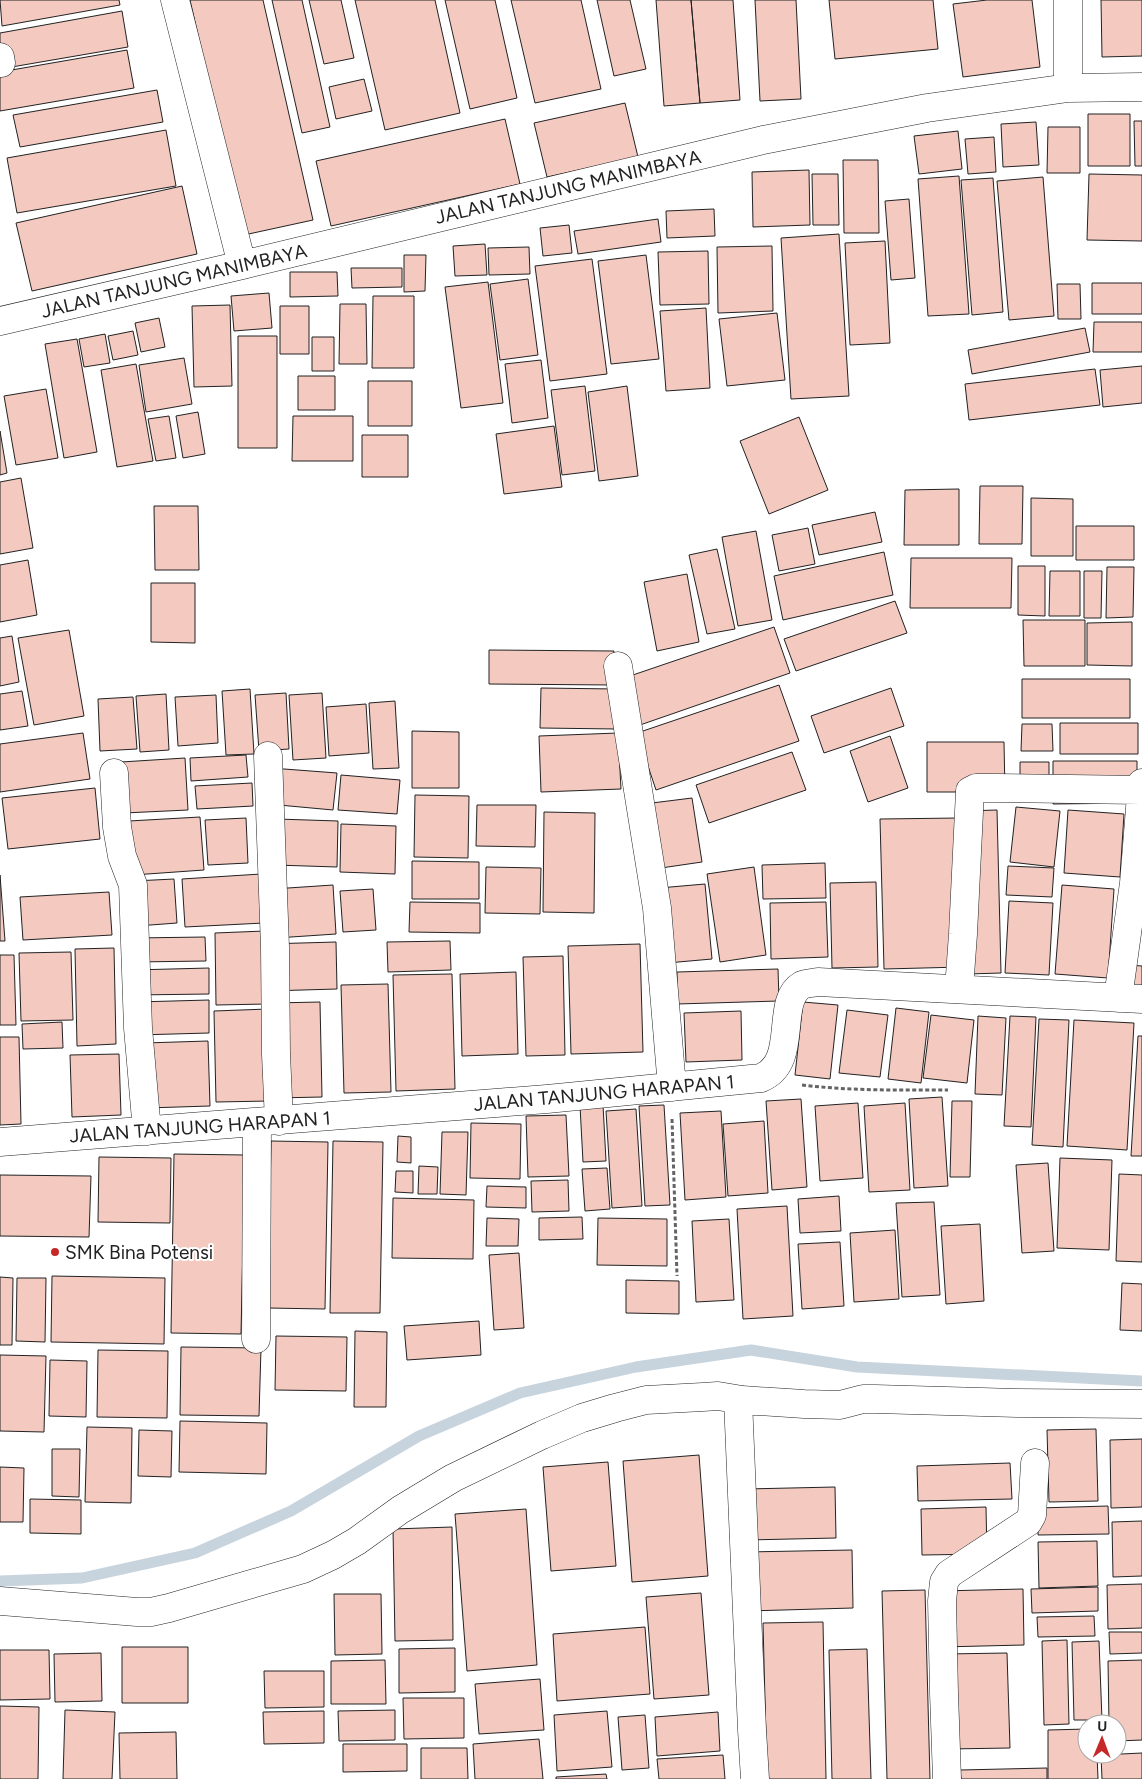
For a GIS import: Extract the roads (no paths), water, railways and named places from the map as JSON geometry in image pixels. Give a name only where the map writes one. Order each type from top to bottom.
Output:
[{"type":"street","points":[[175,0],[242,265]]},
{"type":"street","points":[[1068,0],[1068,88]]},
{"type":"street","name":"JALAN TANJUNG MANIMBAYA","points":[[0,321],[762,140],[927,108],[1068,88],[1142,87]]},
{"type":"street","points":[[618,666],[657,908],[672,1087]]},
{"type":"street","points":[[256,1339],[268,1122],[276,1054],[275,948],[268,756]]},
{"type":"street","points":[[114,773],[117,828],[122,856],[132,885],[138,1028],[147,1131]]},
{"type":"street","points":[[1141,790],[976,788],[970,791],[959,989],[1130,998],[1134,883],[1142,783]]},
{"type":"street","name":"JALAN TANJUNG HARAPAN 1","points":[[0,1142],[537,1100],[761,1078],[768,1075],[779,1063],[790,1005],[795,993],[803,985],[818,982],[959,989]]},
{"type":"street","points":[[0,1601],[151,1612],[303,1569],[357,1541],[400,1510],[453,1478],[582,1418],[646,1400],[718,1396],[738,1400],[840,1405],[863,1399],[1142,1404]]},
{"type":"street","points":[[738,1400],[755,1779]]},
{"type":"street","points":[[948,1779],[942,1601],[944,1582],[949,1574],[1028,1522],[1032,1515],[1035,1463]]},
{"type":"waterway","points":[[0,1581],[82,1578],[195,1553],[291,1511],[419,1436],[520,1393],[636,1367],[751,1350],[857,1367],[1142,1381]]},
{"type":"place","name":"SMK Bina Potensi","points":[[55,1252]]}]
